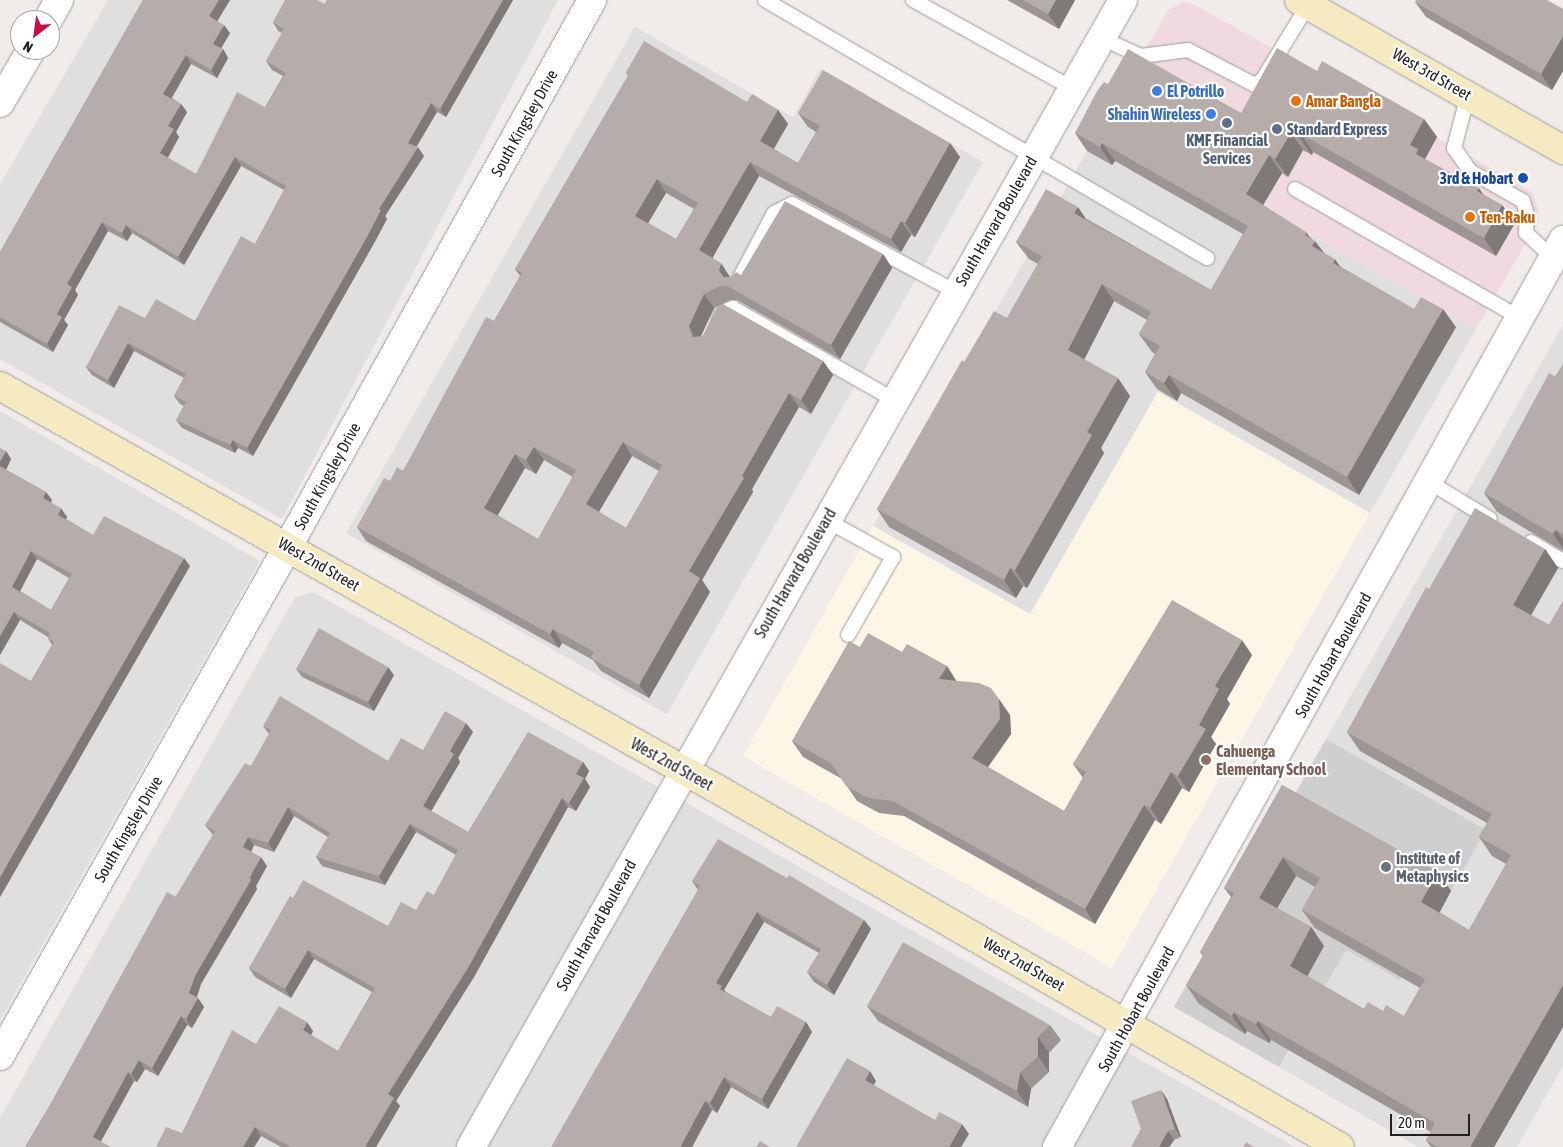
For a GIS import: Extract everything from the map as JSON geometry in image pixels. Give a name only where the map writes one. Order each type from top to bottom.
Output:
[{"type":"street","name":"South Kingsley Drive","points":[[0,1056],[288,546],[592,0]]},
{"type":"street","name":"South Harvard Boulevard","points":[[471,1147],[683,770],[1033,157],[1063,83],[1101,38],[1122,0]]},
{"type":"street","name":"West 3rd Street","points":[[1304,3],[1563,150]]},
{"type":"street","points":[[0,103],[25,60]]},
{"type":"street","name":"South Hobart Boulevard","points":[[1057,1147],[1128,1024],[1558,249]]},
{"type":"street","name":"West 2nd Street","points":[[0,386],[288,546],[683,770],[1340,1147]]},
{"type":"lane","points":[[765,0],[1207,258]]},
{"type":"lane","points":[[913,0],[1063,83]]},
{"type":"lane","points":[[1101,38],[1141,56],[1188,50],[1255,85],[1263,79],[1304,3]]},
{"type":"lane","points":[[1468,95],[1454,148],[1470,171],[1523,201],[1527,215],[1526,233],[1558,249]]},
{"type":"lane","points":[[1295,189],[1520,318]]},
{"type":"lane","points":[[737,282],[774,213],[792,204],[956,292]]},
{"type":"lane","points":[[710,335],[722,312],[733,308],[894,400]]},
{"type":"lane","points":[[1429,482],[1563,561]]},
{"type":"lane","points":[[826,520],[893,557],[848,635]]},
{"type":"shaded area","points":[[108,0],[558,0],[282,519],[0,359],[0,184]]},
{"type":"shaded area","points":[[1184,2],[1193,4],[1333,82],[1335,79],[1532,192],[1539,211],[1536,226],[1476,329],[1262,207],[1273,186],[1118,97],[1169,9]]},
{"type":"shaded area","points":[[635,27],[793,117],[820,69],[983,162],[667,714],[346,533]]},
{"type":"shaded area","points":[[1118,97],[1274,187],[1262,207],[1476,329],[1370,513],[1158,392],[1030,614],[873,526]]},
{"type":"shaded area","points":[[1563,325],[1563,1066],[1517,1147],[1418,1147],[1279,1067],[1346,950],[1400,980],[1485,830],[1326,739]]},
{"type":"shaded area","points":[[1158,392],[1370,513],[1112,968],[743,756],[873,526],[1030,614]]},
{"type":"shaded area","points":[[0,411],[260,561],[0,1020]]},
{"type":"shaded area","points":[[313,592],[1295,1147],[0,1147],[0,1118],[295,597]]},
{"type":"shaded area","points":[[1326,739],[1486,830],[1400,980],[1346,950],[1279,1067],[1174,1007]]},
{"type":"building","points":[[143,0],[219,0],[209,16],[224,25],[213,44],[223,49],[211,70],[186,55],[163,94],[181,104],[168,126],[174,129],[160,153],[196,174],[237,92],[265,107],[286,73],[266,61],[284,29],[273,22],[285,0],[317,0],[325,4],[327,0],[503,0],[440,109],[431,103],[408,143],[418,147],[379,209],[381,210],[367,237],[247,448],[233,440],[230,445],[176,420],[186,402],[174,396],[186,374],[128,343],[108,380],[86,367],[119,305],[145,318],[156,299],[195,321],[241,236],[255,244],[286,186],[235,157],[178,257],[126,225],[122,233],[102,222],[67,284],[72,287],[57,314],[62,317],[47,344],[0,317],[0,252]]},
{"type":"building","points":[[1023,0],[1056,0],[1048,14]]},
{"type":"building","points":[[1416,0],[1547,0],[1563,9],[1563,36],[1541,74],[1415,2]]},
{"type":"building","points":[[644,41],[747,102],[752,94],[778,110],[760,141],[798,163],[820,126],[798,113],[823,70],[950,143],[905,223],[901,221],[891,239],[750,162],[699,250],[721,263],[719,270],[723,277],[732,277],[736,272],[741,275],[785,201],[883,254],[831,345],[727,286],[720,286],[704,294],[689,326],[693,337],[703,336],[719,305],[723,304],[823,361],[801,400],[789,393],[742,476],[744,478],[689,571],[700,578],[639,685],[591,658],[594,652],[553,629],[550,634],[357,527],[384,478],[390,481],[397,467],[403,471],[486,317],[494,321],[522,273],[515,269],[629,74],[626,72]],"holes":[[[657,179],[698,203],[676,239],[635,216]],[[623,442],[662,465],[626,528],[586,504]],[[534,447],[576,470],[538,539],[484,508],[515,454],[526,460]]]},
{"type":"building","points":[[1277,48],[1317,71],[1322,61],[1424,119],[1410,145],[1418,149],[1416,154],[1479,188],[1477,191],[1502,205],[1484,238],[1301,134],[1299,137],[1291,133],[1275,159],[1269,155],[1246,194],[1306,232],[1305,235],[1315,241],[1312,246],[1335,259],[1333,263],[1414,309],[1421,297],[1443,309],[1347,477],[1169,375],[1164,383],[1145,372],[1160,346],[1139,334],[1151,312],[1102,284],[1068,350],[1118,378],[1087,432],[1092,435],[1015,570],[1010,568],[1004,580],[877,509],[962,360],[964,362],[994,311],[1007,318],[1042,256],[1016,242],[1046,189],[1078,207],[1074,213],[1211,290],[1248,226],[1102,143],[1100,147],[1075,133],[1097,91],[1104,82],[1108,84],[1128,49],[1241,113]]},
{"type":"building","points":[[1563,364],[1563,534],[1556,530],[1553,534],[1484,493],[1549,373],[1556,377]]},
{"type":"building","points":[[0,448],[6,451],[0,461]]},
{"type":"building","points":[[0,466],[46,492],[43,498],[61,508],[58,515],[93,535],[104,516],[184,558],[0,877],[0,663],[31,681],[54,642],[48,638],[50,633],[14,612],[0,636]],"holes":[[[31,551],[72,574],[51,610],[12,587]]]},
{"type":"building","points":[[1475,508],[1545,549],[1513,605],[1549,625],[1563,601],[1563,985],[1470,1147],[1438,1147],[1426,1140],[1435,1123],[1258,1021],[1256,1024],[1234,1012],[1232,1016],[1186,985],[1204,954],[1200,952],[1234,893],[1224,888],[1282,785],[1438,872],[1421,902],[1469,930],[1511,855],[1479,837],[1492,814],[1347,732],[1426,587],[1429,589]],"holes":[[[1283,857],[1320,878],[1302,910],[1425,979],[1404,1016],[1386,1005],[1383,1011],[1368,1002],[1364,1009],[1290,966],[1311,927],[1259,898]]]},
{"type":"building","points":[[1172,600],[1242,640],[1215,686],[1219,689],[1199,725],[1206,729],[1178,776],[1171,772],[1150,808],[1144,805],[1085,909],[893,801],[868,798],[846,786],[832,764],[792,741],[849,641],[860,647],[868,633],[902,652],[907,644],[947,666],[939,679],[979,683],[991,688],[999,699],[1000,719],[972,758],[1064,811],[1086,772],[1073,764]]},
{"type":"building","points":[[319,628],[388,667],[368,702],[296,669]]},
{"type":"building","points":[[280,696],[388,761],[401,738],[423,750],[445,711],[466,723],[450,751],[454,754],[423,806],[468,832],[528,732],[583,762],[576,774],[584,778],[569,803],[562,798],[468,968],[388,1094],[394,1098],[365,1147],[291,1147],[255,1127],[243,1147],[156,1147],[166,1127],[182,1133],[232,1030],[256,1044],[279,1006],[307,1022],[303,1030],[338,1051],[375,988],[308,950],[285,989],[249,968],[290,896],[293,898],[303,880],[388,926],[401,902],[416,910],[427,891],[434,895],[458,850],[410,824],[379,876],[316,857],[330,833],[288,807],[268,843],[248,837],[243,847],[261,857],[250,877],[251,880],[195,976],[189,993],[198,998],[186,1019],[181,1016],[152,1068],[139,1060],[131,1074],[128,1072],[93,1137],[111,1147],[25,1147],[167,892],[176,897],[215,831],[205,825],[245,763],[251,766],[271,730],[263,726]]},
{"type":"building","points":[[718,839],[787,878],[789,875],[864,920],[827,985],[807,972],[821,949],[757,912],[716,983],[722,986],[720,989],[771,1017],[777,1006],[806,1022],[762,1099],[724,1077],[710,1103],[705,1101],[680,1147],[551,1147],[700,886],[692,881]]},
{"type":"building","points":[[903,942],[1050,1025],[1038,1037],[1038,1056],[1020,1073],[1017,1091],[867,1006]]},
{"type":"building","points":[[847,1058],[870,1071],[865,1080],[935,1120],[939,1112],[962,1124],[949,1147],[796,1147]]},
{"type":"building","points":[[1161,1090],[1175,1129],[1168,1131],[1159,1147],[1131,1147],[1141,1129],[1131,1101]]},
{"type":"building","points":[[760,1141],[770,1147],[756,1147]]},
{"type":"building","points":[[1246,1142],[1254,1147],[1243,1147]]},
{"type":"place","name":"El Potrillo","points":[[1157,91]]},
{"type":"place","name":"Amar Bangla","points":[[1296,101]]},
{"type":"place","name":"Shahin Wireless","points":[[1211,114]]},
{"type":"place","name":"KMF Financial Services","points":[[1227,123]]},
{"type":"place","name":"Standard Express","points":[[1277,129]]},
{"type":"place","name":"3rd & Hobart","points":[[1523,178]]},
{"type":"place","name":"Ten-Raku","points":[[1470,217]]},
{"type":"place","name":"Cahuenga Elementary School","points":[[1206,760]]},
{"type":"place","name":"Institute of Metaphysics","points":[[1386,867]]}]
